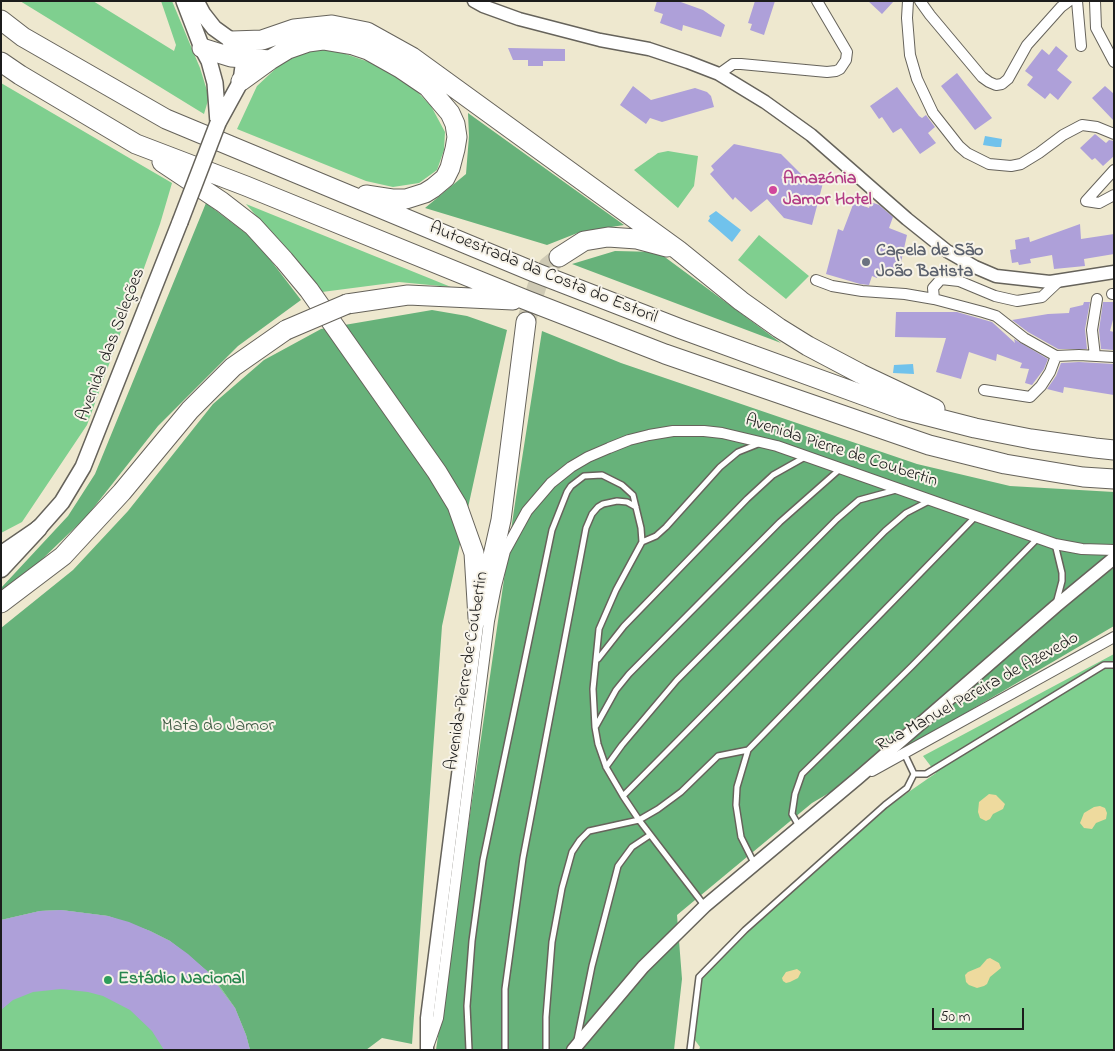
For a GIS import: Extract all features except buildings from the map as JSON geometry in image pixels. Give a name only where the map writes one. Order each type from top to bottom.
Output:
[{"type":"highway","name":"Autoestrada da Costa do Estoril","points":[[1,20],[23,37],[166,119],[534,272],[681,329],[901,409],[975,428],[1031,439],[1114,450]]},
{"type":"highway","points":[[232,41],[262,40],[294,29],[332,25],[367,32],[412,57],[678,250],[741,301],[779,328],[808,346],[861,374],[975,428]]},
{"type":"highway","points":[[238,87],[270,60],[288,49],[308,42],[323,40],[368,50],[384,58],[428,87],[450,113],[455,124],[457,136],[453,158],[445,178],[434,188],[416,196],[392,199],[336,190]]},
{"type":"highway","points":[[202,48],[244,59],[270,60]]},
{"type":"highway","name":"Autoestrada da Costa do Estoril","points":[[1,62],[136,144],[526,300],[728,376],[929,445],[1005,464],[1083,477],[1114,479]]},
{"type":"highway","points":[[136,144],[222,202],[253,226],[309,290],[437,472],[457,505],[474,553],[478,618]]},
{"type":"highway","points":[[558,257],[584,241],[608,237],[637,239],[678,250]]},
{"type":"highway","points":[[1,603],[63,556],[122,492],[190,410],[233,367],[286,330],[347,304],[408,295],[526,300]]},
{"type":"highway","points":[[478,618],[501,520],[526,322]]},
{"type":"main road","points":[[184,1],[209,62],[215,84],[218,124]]},
{"type":"main road","points":[[196,1],[214,28],[232,41],[244,59],[238,87]]},
{"type":"main road","name":"Avenida das Seleções","points":[[1,554],[39,528],[62,502],[83,467],[218,124],[238,87]]},
{"type":"main road","points":[[1,569],[39,528]]},
{"type":"street","points":[[474,1],[519,20],[649,50],[719,74],[765,102],[811,135],[907,219],[947,251],[974,267],[996,276],[1043,281],[1114,272]]},
{"type":"street","points":[[719,74],[733,64],[827,72],[840,69],[846,60],[848,52],[817,1]]},
{"type":"street","points":[[908,1],[910,55],[917,79],[927,102],[940,123],[959,146],[967,152],[989,164],[1011,166],[1020,164],[1039,153],[1063,135],[1082,125],[1097,127],[1114,134]]},
{"type":"street","points":[[920,1],[982,77],[996,85],[1002,84],[1008,79],[1028,44],[1061,7],[1069,1]]},
{"type":"street","points":[[1077,1],[1081,46]]},
{"type":"street","points":[[1094,1],[1096,28],[1114,62]]},
{"type":"street","points":[[1114,170],[1086,201],[1098,203],[1114,195]]},
{"type":"street","points":[[934,299],[933,288],[941,279],[958,281],[995,296],[1017,301],[1042,296],[1060,280]]},
{"type":"street","points":[[816,280],[832,286],[862,291],[905,294],[934,299],[996,316],[1024,338],[1056,356],[1114,357]]},
{"type":"street","points":[[1095,356],[1092,330],[1097,299]]},
{"type":"street","points":[[984,390],[1030,397],[1041,386],[1050,372],[1056,356]]},
{"type":"street","name":"Avenida Pierre de Coubertin","points":[[427,1050],[438,1018],[489,621],[496,586],[506,551],[527,511],[551,484],[570,467],[588,457],[629,440],[673,431],[704,431],[762,442],[806,456],[1055,544],[1082,549],[1114,550]]},
{"type":"street","points":[[575,1047],[644,967],[705,906],[754,863],[858,778],[1114,558]]},
{"type":"street","name":"Avenida Pierre de Coubertin","points":[[427,1050],[427,1018],[478,618]]},
{"type":"street","name":"Rua Manuel Pereira de Azevedo","points":[[858,778],[1114,637]]},
{"type":"lane","points":[[642,542],[656,536],[666,527],[720,467],[738,452],[762,442]]},
{"type":"lane","points":[[597,660],[624,626],[747,499],[773,475],[806,456]]},
{"type":"lane","points":[[595,727],[616,690],[629,674],[780,522],[841,468]]},
{"type":"lane","points":[[469,1050],[468,997],[472,941],[483,860],[552,530],[567,492],[571,486],[584,476],[602,475],[622,485],[632,495],[640,518],[642,542],[616,590],[599,629],[593,689],[598,744],[606,767],[623,796],[639,820],[705,906]]},
{"type":"lane","points":[[606,767],[622,745],[677,680],[837,519],[859,500],[899,490]]},
{"type":"lane","points":[[623,796],[886,531],[906,513],[932,500]]},
{"type":"lane","points":[[505,1050],[505,989],[523,858],[586,528],[592,514],[598,507],[604,504],[617,501],[627,502],[636,507]]},
{"type":"lane","points":[[754,863],[741,837],[736,805],[737,787],[748,750],[976,516]]},
{"type":"lane","points":[[799,826],[792,814],[795,794],[802,774],[1039,538]]},
{"type":"lane","points":[[1055,544],[1062,573],[1056,606]]},
{"type":"lane","points":[[914,774],[926,774],[1104,665],[1114,665]]},
{"type":"lane","points":[[546,1050],[546,1016],[552,942],[562,888],[572,852],[580,840],[589,831],[639,820],[681,792],[718,756],[748,750]]},
{"type":"lane","points":[[904,753],[914,774]]},
{"type":"lane","points":[[690,1050],[699,977],[745,930],[906,788],[914,774]]},
{"type":"lane","points":[[575,1047],[592,966],[618,866],[632,847],[650,834]]},
{"type":"green space","points":[[20,1],[93,1],[174,51],[176,45],[161,1],[172,1],[200,68],[209,97],[204,114]]},
{"type":"green space","points":[[312,49],[337,51],[369,62],[406,80],[431,106],[445,132],[444,150],[437,170],[419,183],[393,187],[366,181],[237,129],[257,86],[286,59]]},
{"type":"green space","points":[[1,83],[172,183],[160,224],[87,425],[22,522],[1,533]]},
{"type":"green space","points":[[468,113],[624,225],[580,232],[547,245],[425,208],[466,174],[469,136]]},
{"type":"green space","points":[[668,151],[698,156],[694,186],[678,208],[634,170],[658,153]]},
{"type":"green space","points":[[206,203],[256,241],[301,300],[238,346],[158,426],[87,516],[32,569],[1,590],[68,516],[95,474]]},
{"type":"green space","points":[[246,204],[451,287],[399,282],[322,292]]},
{"type":"green space","points":[[759,235],[809,276],[786,299],[738,260]]},
{"type":"green space","points":[[615,251],[658,252],[781,343],[572,264]]},
{"type":"green space","name":"Mata do Jamor","points":[[432,310],[467,316],[507,330],[442,626],[412,1044],[382,1038],[366,1050],[250,1050],[235,1008],[221,988],[207,971],[170,941],[150,931],[108,916],[61,910],[40,911],[1,920],[1,628],[73,570],[128,511],[213,404],[264,360],[321,329]]},
{"type":"green space","points":[[542,331],[621,363],[917,464],[1010,486],[1114,492],[1114,626],[812,803],[677,915],[682,979],[674,1050],[436,1050],[514,510]]},
{"type":"green space","points":[[1114,654],[1114,1050],[699,1050],[700,1047],[694,1039],[702,979],[733,944],[887,807],[936,773],[923,756]]},
{"type":"green space","name":"Estádio Nacional","points":[[61,910],[108,916],[150,931],[170,941],[207,971],[221,988],[235,1008],[250,1050],[1,1050],[1,920],[40,911]]},
{"type":"sand","points":[[989,794],[996,795],[1005,804],[1003,809],[993,814],[986,821],[980,818],[978,812],[979,802]]},
{"type":"sand","points":[[1100,806],[1105,808],[1107,813],[1106,819],[1096,823],[1092,829],[1084,828],[1080,823],[1084,813]]},
{"type":"sand","points":[[990,958],[999,963],[1001,968],[990,977],[984,986],[977,988],[969,985],[966,982],[965,975],[980,967]]},
{"type":"sand","points":[[797,969],[801,972],[798,978],[786,983],[783,981],[782,978],[786,972]]},
{"type":"water","points":[[985,136],[1002,139],[1001,147],[983,145]]},
{"type":"water","points":[[716,211],[741,230],[732,242],[708,221],[709,216]]},
{"type":"water","points":[[913,364],[914,374],[893,373],[894,365]]},
{"type":"tunnel","points":[[526,322],[537,286],[548,266],[559,257]]},
{"type":"place","name":"Amazónia Jamor Hotel","points":[[773,190]]},
{"type":"place","name":"Capela de São João Batista","points":[[866,262]]},
{"type":"place","name":"Estádio Nacional","points":[[108,980]]}]
